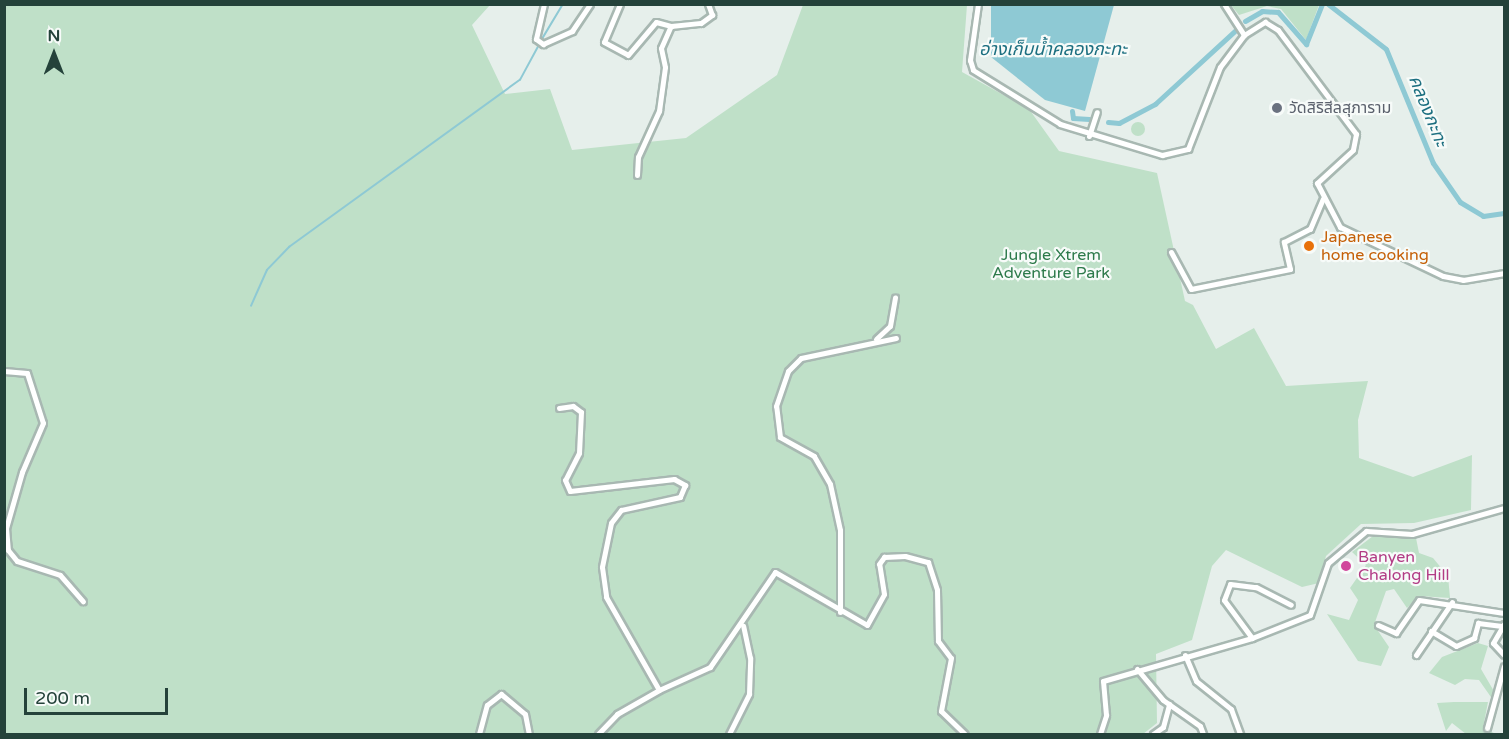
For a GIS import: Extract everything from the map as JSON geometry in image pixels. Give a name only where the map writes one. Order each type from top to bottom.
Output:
[{"type":"street","points":[[544,4],[536,39],[543,44],[572,32],[590,4]]},
{"type":"street","points":[[620,4],[604,42],[619,54],[634,52],[656,22],[671,26],[701,22],[712,15],[708,4]]},
{"type":"street","points":[[978,4],[970,60],[973,70],[1060,124],[1089,136],[1162,155],[1188,149],[1220,67],[1244,35],[1265,22],[1278,30],[1356,134],[1353,150],[1317,183],[1323,199],[1340,227],[1443,276],[1463,280],[1504,273]]},
{"type":"street","points":[[1224,4],[1244,35]]},
{"type":"street","points":[[637,175],[638,157],[658,111],[665,67],[661,48],[671,26]]},
{"type":"street","points":[[1089,136],[1097,112]]},
{"type":"street","points":[[1171,252],[1191,289],[1290,269],[1284,242],[1310,229],[1323,199]]},
{"type":"street","points":[[872,341],[890,326],[895,297]]},
{"type":"street","points":[[840,612],[840,530],[830,484],[814,456],[780,437],[776,406],[793,362],[872,341],[896,338]]},
{"type":"street","points":[[4,371],[27,373],[43,423],[22,472],[6,528],[8,550],[17,561],[60,575],[83,601]]},
{"type":"street","points":[[559,408],[573,406],[581,412],[579,453],[565,480],[570,491],[674,479],[685,485],[680,497],[621,510],[612,522],[602,567],[606,597],[623,618],[634,653],[659,690]]},
{"type":"street","points":[[1100,735],[1106,715],[1103,681],[1185,655],[1252,638],[1310,615],[1329,562],[1366,531],[1412,534],[1504,508]]},
{"type":"street","points":[[598,735],[623,709],[710,667],[743,626],[775,572],[861,625],[876,615],[884,594],[879,564],[884,557],[928,562],[942,611],[938,641],[951,658],[941,711],[965,735]]},
{"type":"street","points":[[1252,638],[1224,600],[1230,584],[1256,587],[1291,605]]},
{"type":"street","points":[[1378,625],[1393,634],[1419,600],[1452,602],[1504,613]]},
{"type":"street","points":[[1416,655],[1452,602]]},
{"type":"street","points":[[1431,632],[1456,646],[1474,638],[1478,622],[1504,625],[1493,644],[1504,655]]},
{"type":"street","points":[[729,735],[748,694],[750,658],[743,626]]},
{"type":"street","points":[[1185,655],[1196,681],[1231,709],[1240,735]]},
{"type":"street","points":[[1487,728],[1504,666]]},
{"type":"street","points":[[1137,669],[1169,704],[1200,726],[1203,735]]},
{"type":"street","points":[[479,735],[487,705],[501,694],[525,714],[528,735]]},
{"type":"street","points":[[1153,735],[1163,728],[1169,704]]},
{"type":"green space","name":"Jungle Xtrem Adventure Park","points":[[4,5],[490,5],[472,25],[505,94],[550,89],[572,150],[686,138],[777,75],[803,5],[967,5],[962,72],[1029,109],[1059,151],[1157,173],[1185,301],[1193,305],[1216,349],[1254,328],[1286,386],[1368,381],[1358,420],[1359,458],[1413,477],[1472,455],[1471,510],[1414,523],[1361,524],[1326,556],[1319,583],[1302,587],[1226,550],[1212,566],[1192,640],[1156,654],[1157,723],[1143,734],[5,734]]},
{"type":"green space","points":[[1231,5],[1319,5],[1306,40],[1281,9],[1267,6],[1239,15]]},
{"type":"green space","points":[[1138,122],[1143,124],[1145,129],[1143,134],[1138,136],[1133,134],[1131,129],[1133,124]]},
{"type":"green space","points":[[1377,533],[1416,538],[1419,553],[1433,558],[1448,576],[1450,598],[1419,596],[1407,608],[1394,589],[1386,591],[1374,625],[1389,647],[1381,666],[1358,661],[1327,614],[1349,620],[1358,600],[1350,588],[1366,565],[1352,552]]},
{"type":"green space","points":[[1478,643],[1488,646],[1481,669],[1495,693],[1493,700],[1479,680],[1465,679],[1455,685],[1429,673],[1442,657]]},
{"type":"green space","points":[[1488,702],[1483,728],[1496,734],[1466,734],[1452,723],[1446,731],[1437,703]]},
{"type":"water","name":"อ่างเก็บน้ำคลองกะทะ","points":[[991,5],[1114,5],[1085,111],[1045,100],[991,57]]},
{"type":"waterway","points":[[542,39],[563,4]]},
{"type":"waterway","name":"คลองกะทะ","points":[[1245,21],[1262,11],[1278,12],[1306,44],[1322,4]]},
{"type":"waterway","name":"คลองกะทะ","points":[[1328,4],[1386,49],[1433,163],[1460,202],[1483,216],[1504,213]]},
{"type":"waterway","points":[[1108,122],[1119,123],[1155,104],[1238,28]]},
{"type":"waterway","points":[[251,306],[267,270],[289,247],[520,80],[540,43]]},
{"type":"waterway","points":[[1072,111],[1073,118],[1089,119]]},
{"type":"place","name":"วัดสิริสีลสุภาราม","points":[[1277,108]]},
{"type":"place","name":"Japanese home cooking","points":[[1309,246]]},
{"type":"place","name":"Banyen Chalong Hill","points":[[1346,566]]}]
